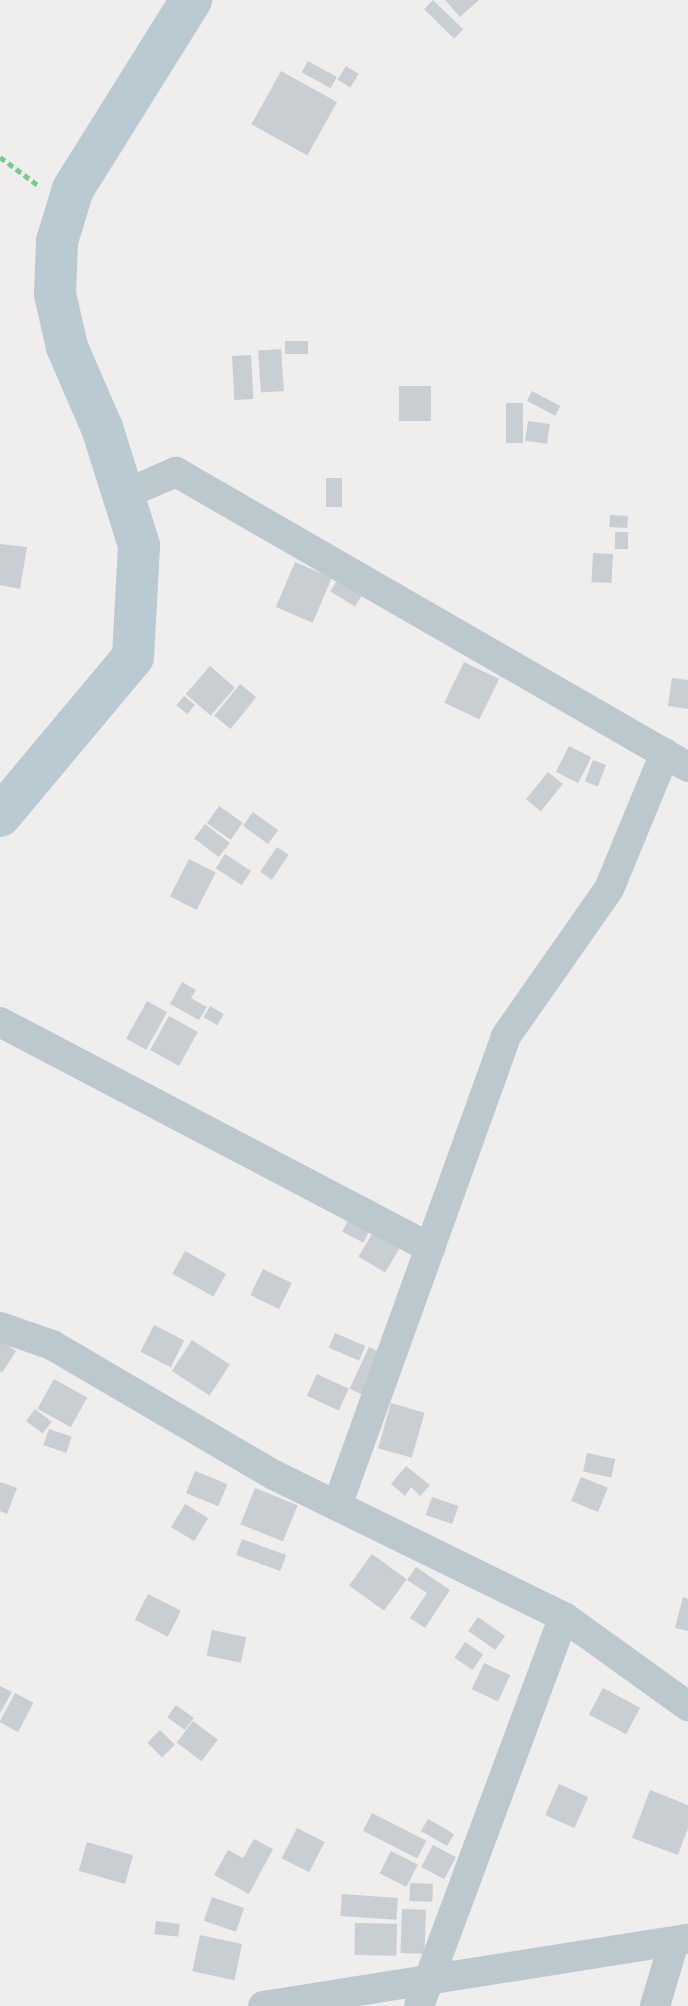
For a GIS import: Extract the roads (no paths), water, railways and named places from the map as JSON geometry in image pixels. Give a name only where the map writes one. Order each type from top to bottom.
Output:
[{"type":"main road","points":[[0,816],[133,657],[139,545],[102,428],[67,347],[55,294],[57,241],[73,189],[191,0]]},
{"type":"street","points":[[123,495],[176,472],[677,760],[609,889],[506,1036],[337,1506]]},
{"type":"street","points":[[0,1022],[430,1248]]},
{"type":"street","points":[[0,1327],[52,1345],[198,1434],[564,1617],[688,1706]]},
{"type":"street","points":[[422,1994],[564,1617]]},
{"type":"street","points":[[263,2006],[422,1994],[681,1941]]},
{"type":"street","points":[[655,2006],[681,1941]]}]
